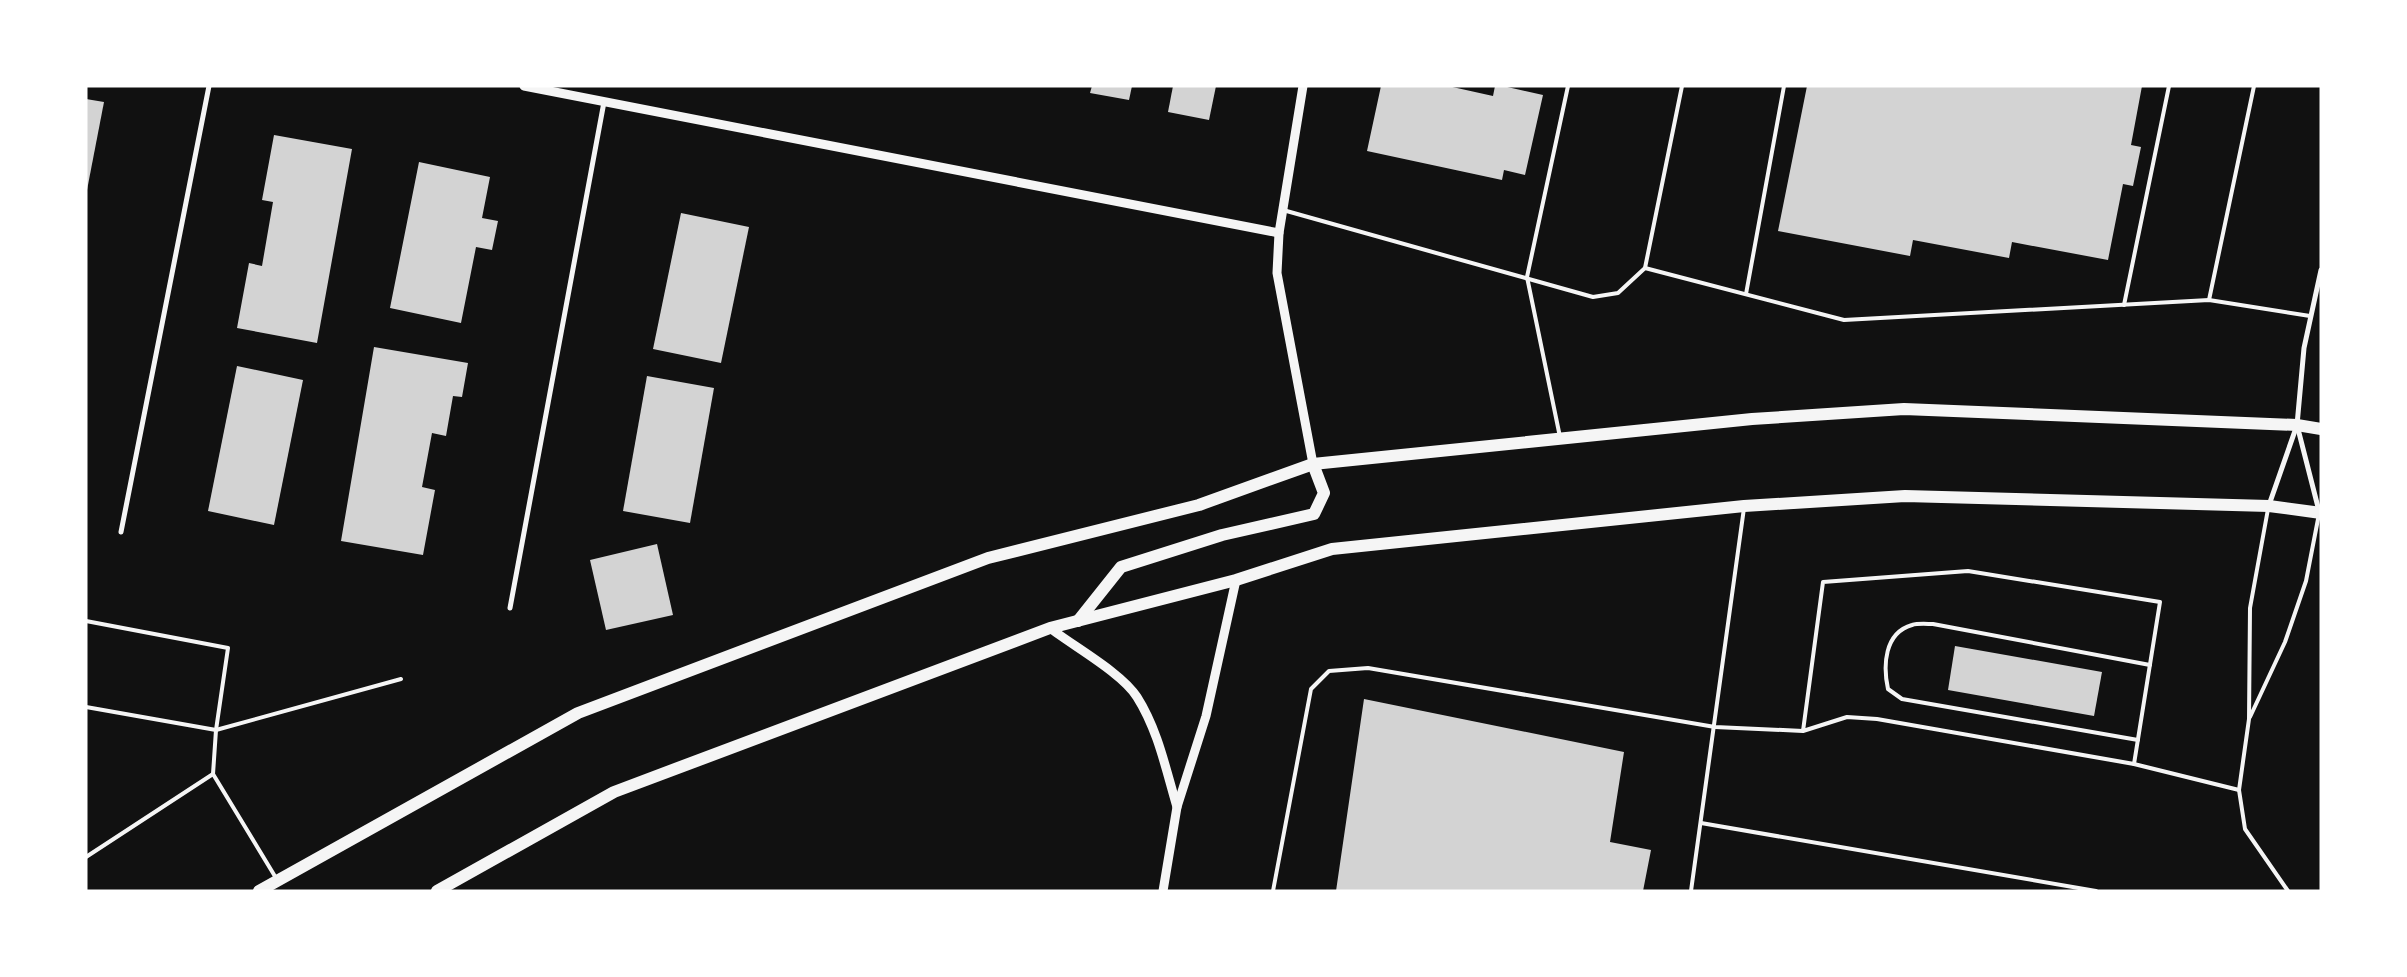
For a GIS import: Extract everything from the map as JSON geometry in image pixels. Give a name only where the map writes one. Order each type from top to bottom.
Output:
[{"type":"main road","points":[[259,891],[280,886],[578,713],[988,558],[1199,505],[1313,464],[1560,437],[1752,419],[1904,409],[2297,425],[2321,429]]},
{"type":"main road","points":[[1078,621],[1121,567],[1222,535],[1314,514],[1324,493],[1313,464]]},
{"type":"main road","points":[[437,891],[614,792],[1050,628],[1236,580],[1332,549],[1744,506],[1905,496],[2269,506],[2320,513]]},
{"type":"street","points":[[121,532],[209,86]]},
{"type":"street","points":[[524,86],[1279,233]]},
{"type":"street","points":[[1303,86],[1279,233],[1277,272],[1313,464]]},
{"type":"street","points":[[510,608],[604,102]]},
{"type":"street","points":[[2269,506],[2297,425],[2304,348],[2321,270]]},
{"type":"street","points":[[2297,425],[2320,513]]},
{"type":"street","points":[[1163,891],[1177,807],[1206,716],[1236,580]]},
{"type":"street","points":[[1050,628],[1107,668],[1136,695],[1158,739],[1177,807]]},
{"type":"lane","points":[[1560,437],[1527,277],[1568,86]]},
{"type":"lane","points":[[1283,210],[1593,297],[1618,293],[1645,268],[1682,86]]},
{"type":"lane","points":[[1746,294],[1784,86]]},
{"type":"lane","points":[[2124,305],[2169,86]]},
{"type":"lane","points":[[2209,300],[2254,86]]},
{"type":"lane","points":[[1645,268],[1844,320],[2209,300],[2310,316]]},
{"type":"lane","points":[[1691,891],[1744,506]]},
{"type":"lane","points":[[2269,506],[2250,608],[2249,719],[2239,790],[2245,829],[2288,891]]},
{"type":"lane","points":[[2249,719],[2285,642],[2306,582],[2320,513]]},
{"type":"lane","points":[[1803,731],[1823,582],[1968,571],[2160,602],[2134,764]]},
{"type":"lane","points":[[86,621],[228,648],[216,730],[212,774],[280,886]]},
{"type":"lane","points":[[2138,740],[1902,699],[1888,689],[1885,659],[1890,643],[1898,633],[1912,625],[1933,624],[2150,665]]},
{"type":"lane","points":[[1273,891],[1311,689],[1329,671],[1368,668],[1715,726],[1803,731],[1847,717],[1877,719],[2134,764],[2239,790]]},
{"type":"lane","points":[[86,707],[216,730],[401,679]]},
{"type":"lane","points":[[86,857],[212,774]]},
{"type":"lane","points":[[1701,823],[2096,891]]},
{"type":"building","points":[[1092,86],[1132,86],[1129,100],[1090,93]]},
{"type":"building","points":[[1173,86],[1216,86],[1209,120],[1168,112]]},
{"type":"building","points":[[1381,86],[1448,86],[1493,96],[1495,86],[1503,86],[1543,95],[1525,175],[1504,170],[1502,180],[1367,151]]},
{"type":"building","points":[[1807,86],[2142,86],[2131,145],[2141,147],[2133,186],[2123,184],[2108,260],[2012,242],[2009,258],[1913,240],[1910,256],[1778,231]]},
{"type":"building","points":[[86,99],[104,102],[87,190],[86,190]]},
{"type":"building","points":[[274,135],[352,149],[317,343],[237,328],[249,263],[262,266],[273,202],[262,200]]},
{"type":"building","points":[[419,162],[490,177],[482,218],[498,221],[492,250],[476,247],[461,323],[390,308]]},
{"type":"building","points":[[681,213],[749,227],[721,363],[653,349]]},
{"type":"building","points":[[374,347],[468,363],[462,397],[453,396],[446,436],[432,433],[422,487],[435,490],[423,555],[341,541]]},
{"type":"building","points":[[237,366],[303,380],[274,525],[208,511]]},
{"type":"building","points":[[647,376],[714,388],[690,523],[623,511]]},
{"type":"building","points":[[657,544],[673,615],[606,630],[590,560]]},
{"type":"building","points":[[1955,646],[2102,672],[2094,716],[1948,690]]},
{"type":"building","points":[[1364,699],[1624,752],[1610,842],[1651,850],[1643,891],[1336,891]]}]
